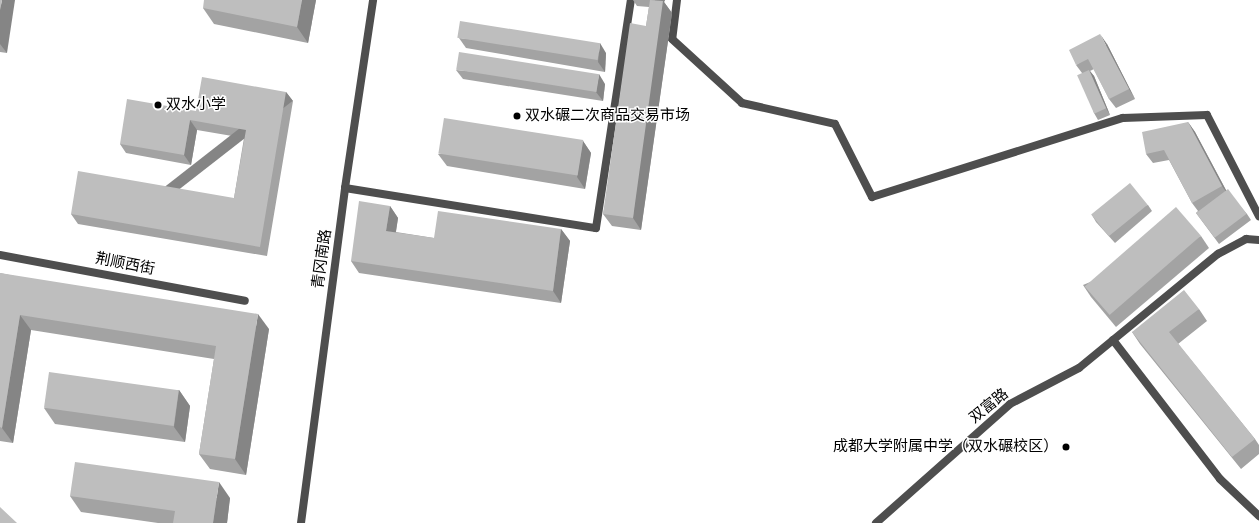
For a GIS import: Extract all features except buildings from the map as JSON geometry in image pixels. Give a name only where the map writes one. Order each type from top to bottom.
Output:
[{"type":"street","name":"青冈南路","points":[[301,523],[345,188],[373,0]]},
{"type":"street","points":[[345,188],[596,228],[631,0]]},
{"type":"street","points":[[678,0],[672,39],[742,103],[835,124],[872,197],[1123,118],[1207,114],[1259,216]]},
{"type":"street","name":"双富路","points":[[876,523],[1010,404],[1079,368],[1218,254],[1246,238],[1259,240]]},
{"type":"street","name":"荆顺西街","points":[[0,255],[245,301]]},
{"type":"street","points":[[1113,340],[1220,479],[1259,516]]},
{"type":"place","name":"双水小学","points":[[158,105]]},
{"type":"place","name":"双水碾二次商品交易市场","points":[[517,116]]},
{"type":"place","name":"成都大学附属中学（双水碾校区）","points":[[1066,447]]}]
